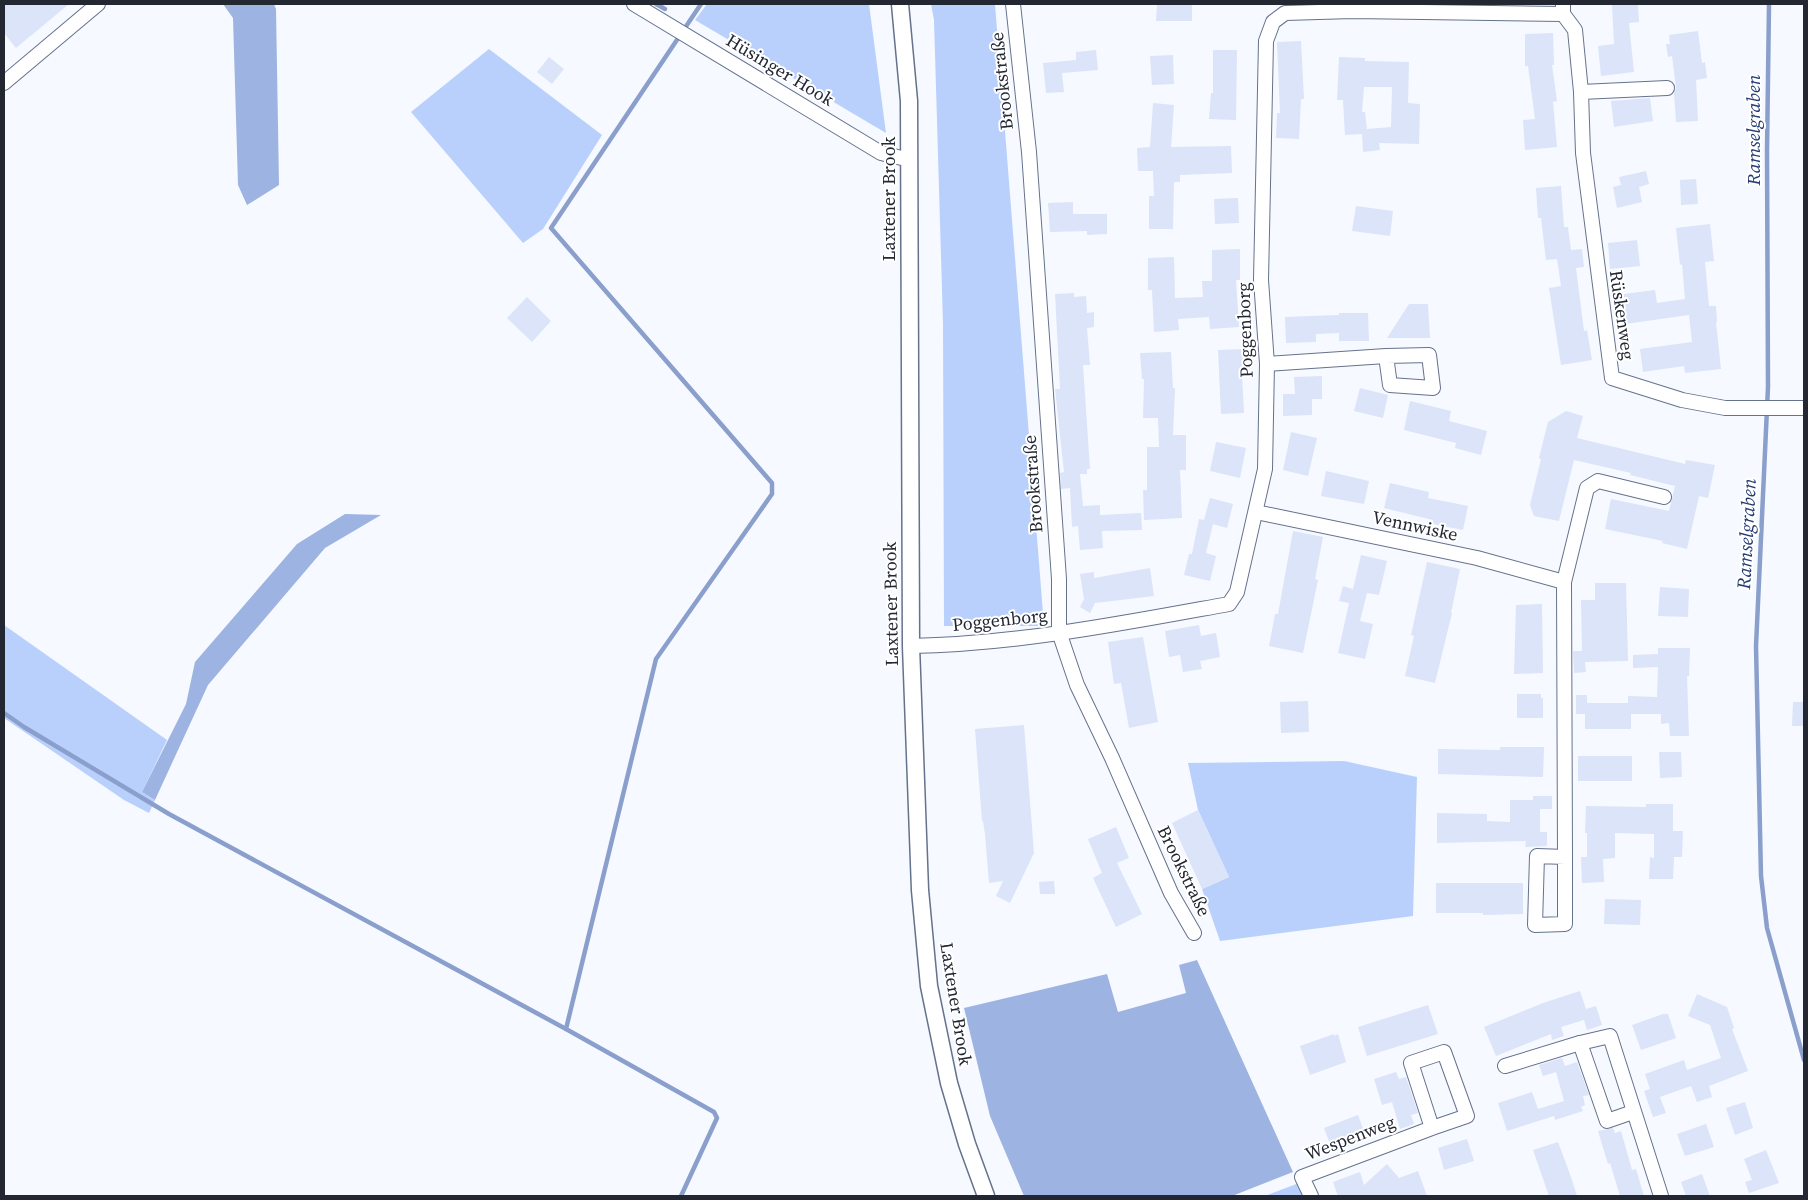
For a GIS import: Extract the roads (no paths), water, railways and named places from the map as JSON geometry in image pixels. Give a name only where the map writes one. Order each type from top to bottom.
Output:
[{"type":"street","points":[[4,82],[98,4]]},
{"type":"street","name":"Hüsinger Hook","points":[[634,4],[881,153],[910,160]]},
{"type":"street","name":"Laxtener Brook","points":[[900,4],[909,101],[911,646],[920,890],[929,986],[949,1083],[967,1144],[986,1196]]},
{"type":"street","name":"Brookstraße","points":[[1013,4],[1029,152],[1058,579],[1059,632],[1077,685],[1112,758],[1171,893],[1194,933]]},
{"type":"street","name":"Poggenborg","points":[[911,646],[938,646],[1023,638],[1229,604],[1237,592],[1265,469],[1267,364],[1261,280],[1266,40],[1273,22],[1285,13],[1353,7],[1563,9]]},
{"type":"street","name":"Rüskenweg","points":[[1563,9],[1575,30],[1581,92],[1583,153],[1612,378],[1682,400],[1725,408],[1804,408]]},
{"type":"street","points":[[1581,92],[1667,88]]},
{"type":"street","points":[[1267,364],[1386,356]]},
{"type":"street","points":[[1565,857],[1537,856],[1535,925],[1565,924],[1565,857],[1564,582],[1587,488],[1598,481],[1664,498]]},
{"type":"street","name":"Vennwiske","points":[[1256,512],[1496,562],[1564,582]]},
{"type":"street","points":[[1506,1066],[1580,1043],[1610,1036],[1661,1196]]},
{"type":"street","points":[[1580,1043],[1608,1121],[1633,1112]]},
{"type":"street","name":"Wespenweg","points":[[1311,1196],[1302,1177],[1467,1116],[1444,1052],[1411,1063],[1432,1128]]},
{"type":"waterway","points":[[656,4],[665,9]]},
{"type":"waterway","points":[[681,1196],[717,1118],[714,1112],[566,1029],[656,659],[772,494],[772,483],[551,228],[701,4]]},
{"type":"waterway","name":"Ramselgraben","points":[[1769,4],[1767,151],[1768,387],[1756,646],[1761,876],[1767,928],[1804,1060]]},
{"type":"waterway","points":[[4,713],[169,814],[566,1029]]}]
